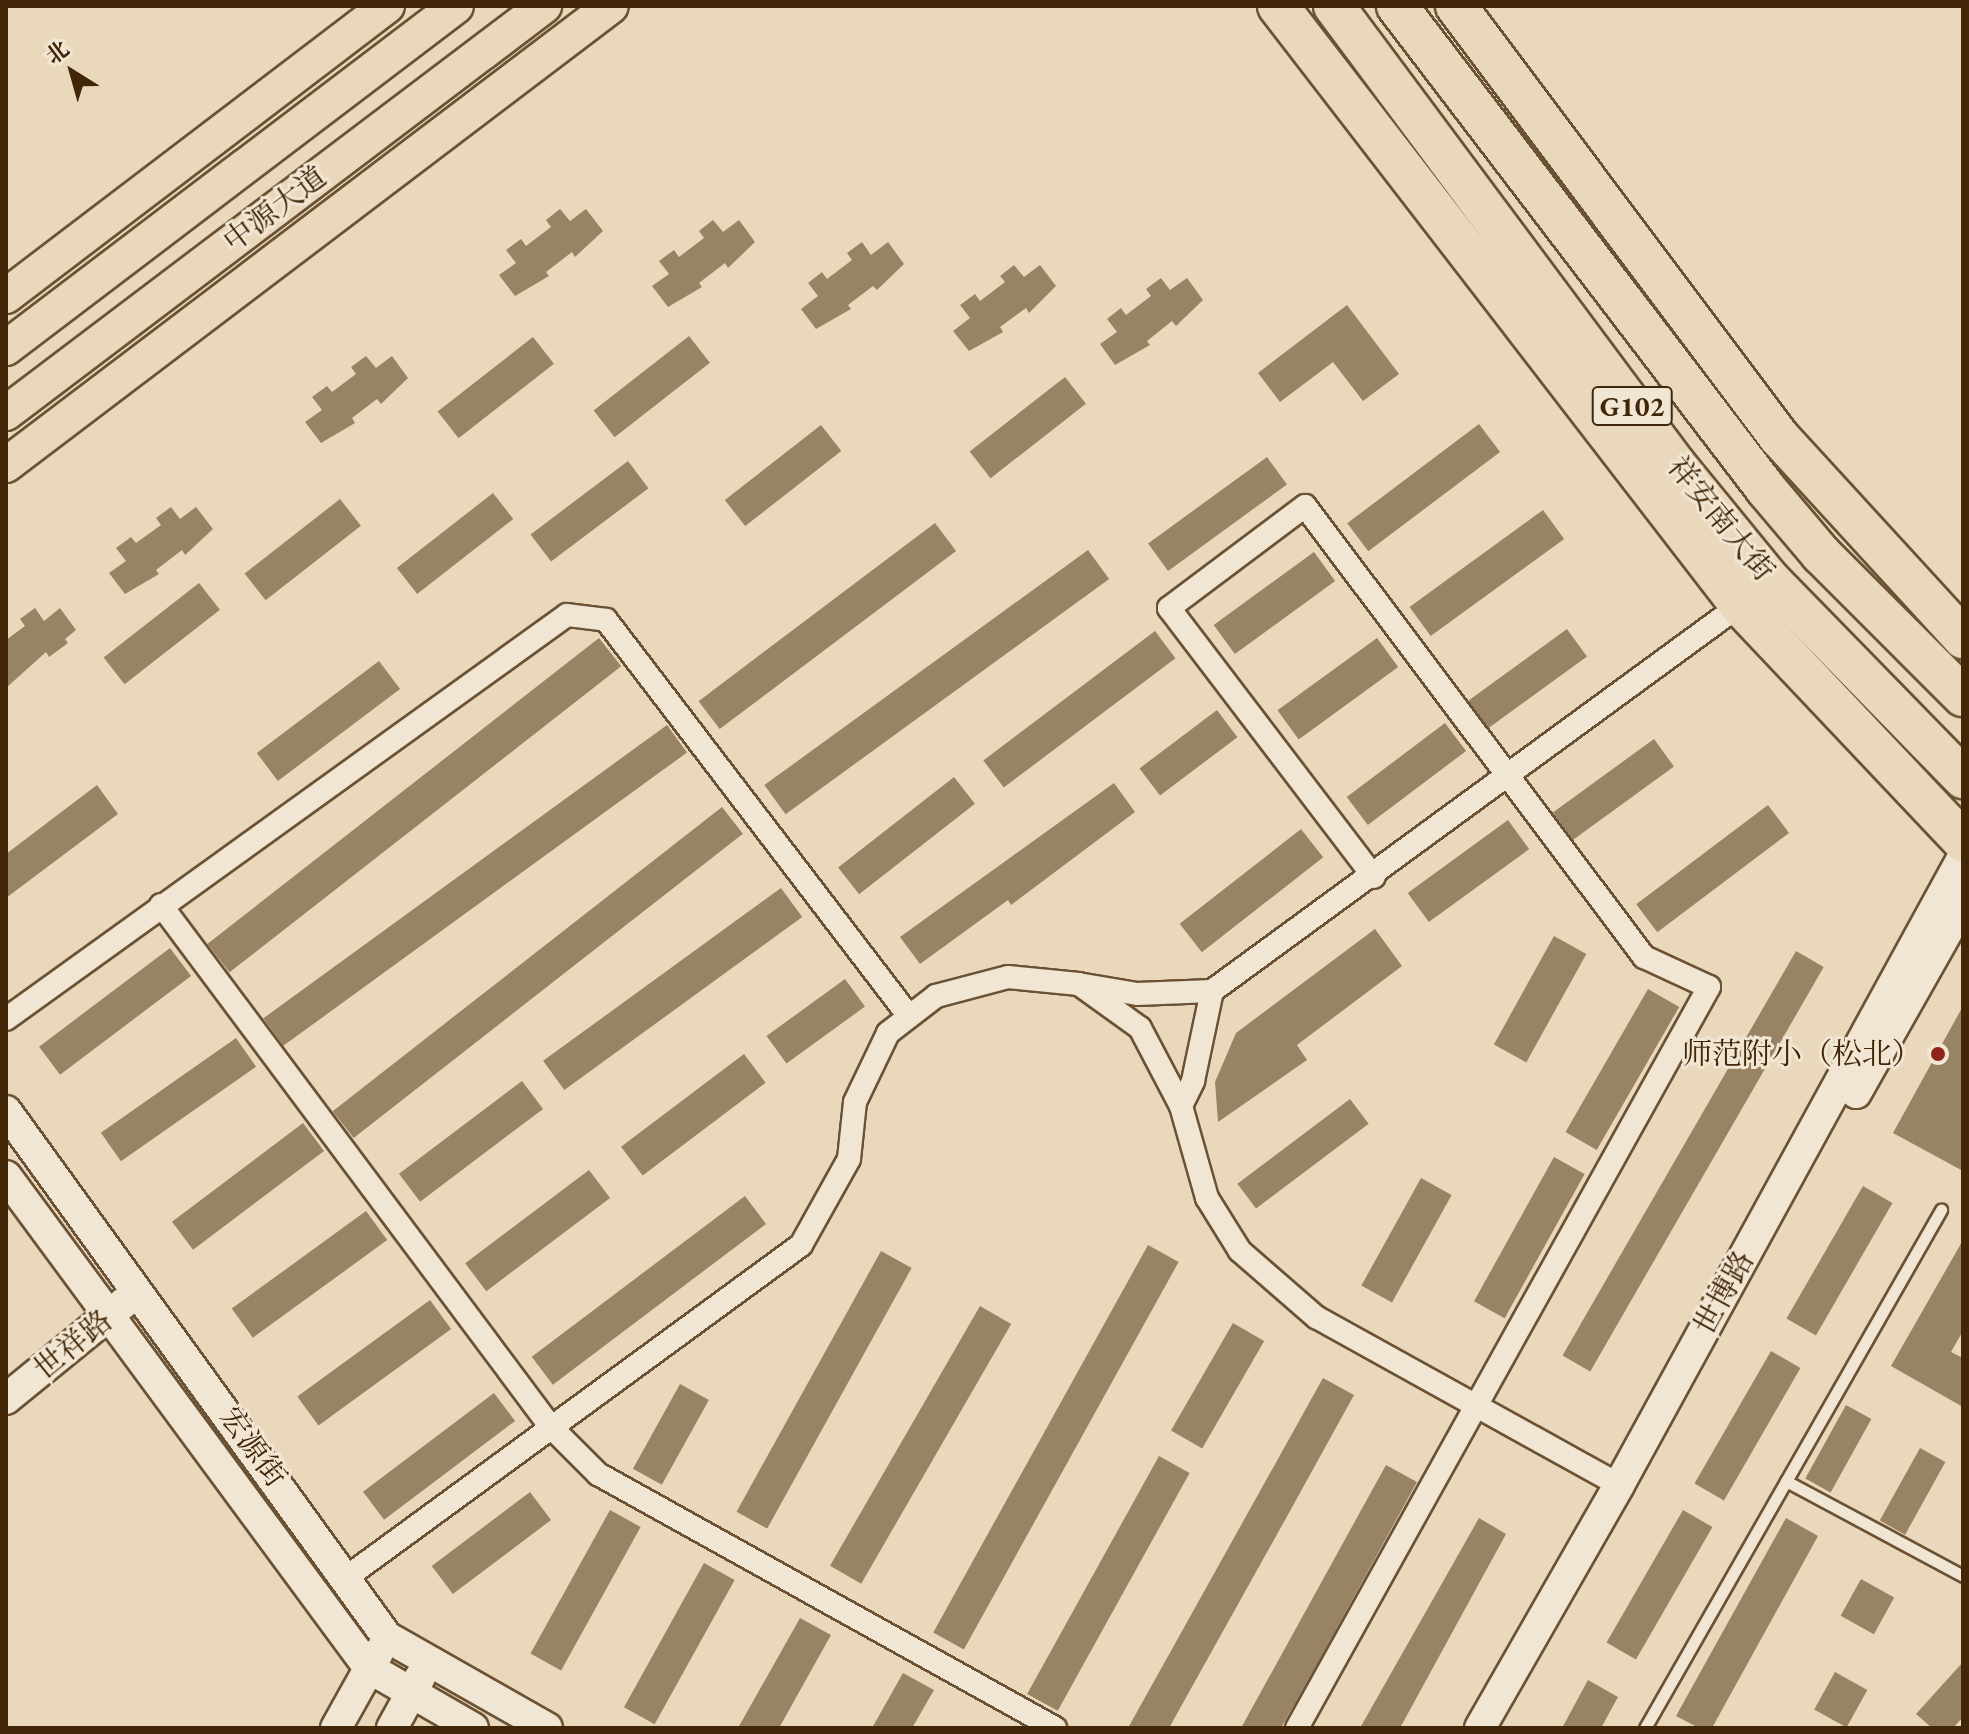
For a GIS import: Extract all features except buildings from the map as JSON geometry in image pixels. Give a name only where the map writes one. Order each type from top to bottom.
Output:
[{"type":"highway","points":[[1278,6],[1740,605],[1963,841]]},
{"type":"highway","name":"祥安南大街","points":[[1334,6],[1741,545],[1963,778]]},
{"type":"highway","name":"祥安南大街","points":[[1397,6],[1766,489],[1821,554],[1963,696]]},
{"type":"highway","points":[[1456,6],[1779,437],[1963,638]]},
{"type":"main road","points":[[6,296],[387,6]]},
{"type":"main road","name":"中源大道","points":[[6,348],[456,6]]},
{"type":"main road","name":"中源大道","points":[[6,413],[544,6]]},
{"type":"main road","points":[[6,465],[611,6]]},
{"type":"main road","name":"世博路","points":[[1480,1728],[1619,1485],[1963,857]]},
{"type":"main road","name":"世博路","points":[[1496,1728],[1963,904]]},
{"type":"main road","name":"宏源街","points":[[6,1111],[140,1291],[387,1637],[547,1728]]},
{"type":"main road","name":"宏源街","points":[[6,1176],[369,1668],[473,1728]]},
{"type":"main road","name":"世祥路","points":[[6,1399],[140,1291]]},
{"type":"main road","points":[[336,1728],[387,1637]]},
{"type":"main road","points":[[392,1728],[429,1661]]},
{"type":"street","points":[[1297,1728],[1709,987],[1644,957],[1305,506],[1169,608],[1374,877]]},
{"type":"street","points":[[347,1577],[801,1245],[849,1159],[855,1102],[888,1033],[908,1015],[936,996],[1008,977],[1137,994],[1212,991],[1374,877],[1740,605]]},
{"type":"street","points":[[6,1019],[567,615],[606,620],[908,1015]]},
{"type":"street","points":[[161,905],[550,1426],[598,1474],[1055,1728]]},
{"type":"street","points":[[1079,984],[1140,1028],[1181,1106],[1207,1198],[1240,1251],[1316,1317],[1619,1485]]},
{"type":"street","points":[[1181,1106],[1193,1081],[1212,991]]},
{"type":"lane","points":[[1645,1728],[1941,1210]]},
{"type":"lane","points":[[1786,1481],[1963,1576]]},
{"type":"place","name":"师范附小（松北）","points":[[1938,1054]]}]
